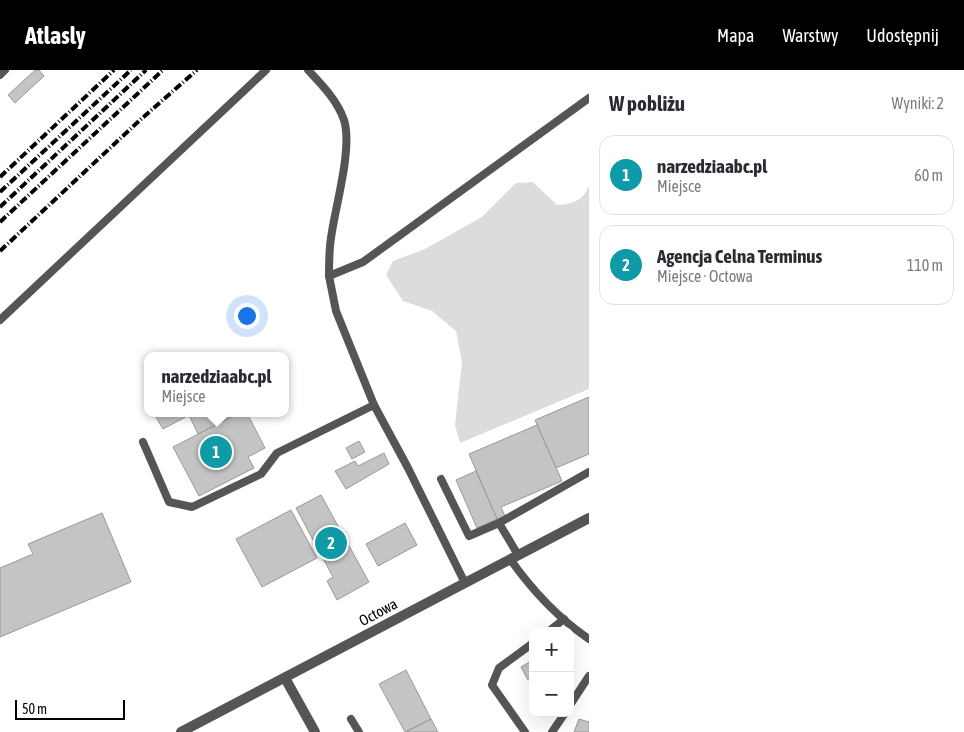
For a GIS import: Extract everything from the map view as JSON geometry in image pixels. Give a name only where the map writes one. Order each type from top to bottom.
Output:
[{"type":"street","name":"Octowa","points":[[181,732],[589,518]]},
{"type":"street","points":[[286,678],[316,732]]},
{"type":"lane","points":[[0,75],[5,70]]},
{"type":"lane","points":[[0,320],[266,70]]},
{"type":"lane","points":[[308,70],[334,101],[344,120],[347,134],[340,190],[330,238],[329,276],[336,310],[374,405],[408,468],[465,583]]},
{"type":"lane","points":[[329,276],[363,262],[589,98]]},
{"type":"lane","points":[[143,442],[169,502],[192,507],[261,474],[277,453],[374,405]]},
{"type":"lane","points":[[440,479],[469,536],[500,523],[589,472]]},
{"type":"lane","points":[[500,523],[528,584],[564,619],[589,639]]},
{"type":"lane","points":[[554,627],[564,619]]},
{"type":"lane","points":[[525,732],[492,685],[500,668],[529,646]]},
{"type":"lane","points":[[574,699],[589,676]]},
{"type":"lane","points":[[552,732],[562,717]]},
{"type":"lane","points":[[352,719],[359,732]]},
{"type":"shaded area","points":[[533,182],[557,205],[576,201],[584,195],[589,186],[589,389],[460,443],[455,425],[462,362],[456,331],[432,311],[403,301],[386,275],[393,261],[425,249],[482,217],[516,183]]},
{"type":"building","points":[[35,70],[39,70],[44,76],[15,103],[8,95]]},
{"type":"building","points":[[589,397],[589,454],[556,468],[535,420]]},
{"type":"building","points":[[156,417],[186,417],[163,429]]},
{"type":"building","points":[[190,417],[231,417],[198,434]]},
{"type":"building","points":[[231,417],[249,417],[265,448],[248,457],[254,468],[199,496],[173,447]]},
{"type":"building","points":[[537,425],[562,481],[501,507],[505,516],[497,519],[469,454]]},
{"type":"building","points":[[359,441],[365,452],[352,459],[346,448]]},
{"type":"building","points":[[384,453],[389,464],[346,489],[335,471],[355,461],[358,466]]},
{"type":"building","points":[[476,471],[497,519],[477,528],[456,480]]},
{"type":"building","points":[[321,495],[369,582],[337,600],[327,581],[333,577],[296,508]]},
{"type":"building","points":[[291,510],[317,558],[262,587],[236,539]]},
{"type":"building","points":[[102,513],[131,582],[0,637],[0,568],[33,554],[28,544]]},
{"type":"building","points":[[405,523],[417,545],[378,566],[366,544]]},
{"type":"building","points":[[529,662],[528,680],[521,667]]},
{"type":"building","points":[[406,670],[431,719],[405,732],[379,684]]},
{"type":"building","points":[[431,719],[438,732],[406,732]]},
{"type":"building","points":[[579,719],[589,722],[589,732],[574,732]]},
{"type":"railway","points":[[0,177],[114,70]]},
{"type":"railway","points":[[0,192],[131,70]]},
{"type":"railway","points":[[0,207],[146,70]]},
{"type":"railway","points":[[0,222],[163,70]]},
{"type":"railway","points":[[0,251],[140,120],[197,70]]},
{"type":"place","name":"narzedziaabc.pl","points":[[216,452]]},
{"type":"place","name":"Agencja Celna Terminus","points":[[331,543]]}]
